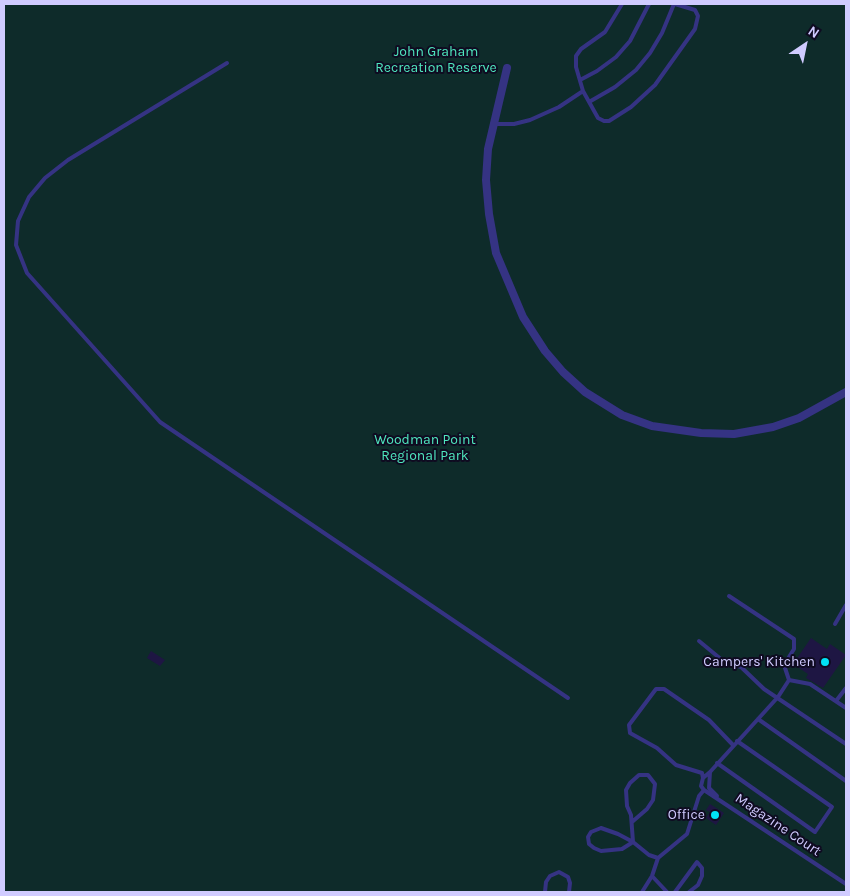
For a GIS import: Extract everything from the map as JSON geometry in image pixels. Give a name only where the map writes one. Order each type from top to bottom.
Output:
[{"type":"street","points":[[507,68],[488,149],[486,180],[496,253],[523,317],[545,351],[562,371],[585,392],[622,415],[652,426],[700,433],[734,434],[773,427],[799,418],[846,392]]},
{"type":"lane","points":[[589,102],[615,87],[636,70],[650,53],[662,33],[675,4],[695,10],[698,16],[695,29],[655,85],[631,107],[609,121],[604,121],[598,118],[589,102],[583,90],[576,67],[576,56],[581,49],[605,32],[622,4]]},
{"type":"lane","points":[[580,80],[597,71],[616,57],[630,41],[649,4]]},
{"type":"lane","points":[[227,63],[68,160],[45,178],[29,197],[18,221],[16,245],[27,273],[160,422],[568,698]]},
{"type":"lane","points":[[493,124],[514,124],[530,120],[559,107],[583,90]]},
{"type":"lane","points":[[729,596],[794,639],[794,650],[784,665],[789,680]]},
{"type":"lane","points":[[835,624],[846,605]]},
{"type":"lane","points":[[699,641],[722,660],[741,667],[764,689],[846,744]]},
{"type":"lane","points":[[723,801],[709,788],[710,772],[716,763],[778,697],[789,680]]},
{"type":"lane","points":[[789,680],[810,684],[846,708]]},
{"type":"lane","points":[[836,701],[846,688]]},
{"type":"lane","points":[[710,772],[703,775],[676,765],[657,748],[630,733],[629,725],[656,689],[664,689],[709,720],[733,745]]},
{"type":"lane","points":[[758,719],[846,781]]},
{"type":"lane","points":[[716,763],[815,832],[832,807],[737,741]]},
{"type":"lane","points":[[632,822],[647,809],[653,800],[655,784],[648,775],[639,775],[626,790],[632,822],[633,842]]},
{"type":"lane","points":[[642,892],[652,876],[658,858],[687,834],[699,796],[704,790],[701,786],[703,775]]},
{"type":"lane","name":"Magazine Court","points":[[704,790],[846,884]]},
{"type":"lane","points":[[633,842],[622,849],[601,850],[590,844],[588,837],[595,829],[602,828],[633,842],[649,855],[658,858]]},
{"type":"lane","points":[[675,892],[697,862],[702,868],[702,876],[698,885],[689,892]]},
{"type":"lane","points":[[545,892],[546,882],[550,876],[559,872],[568,877],[570,883],[569,892]]},
{"type":"lane","points":[[652,876],[667,892]]},
{"type":"green space","name":"Woodman Point Regional Park","points":[[4,4],[846,4],[846,892],[4,892]]},
{"type":"building","points":[[811,638],[827,649],[830,644],[846,655],[823,688],[806,678],[808,674],[793,664]]},
{"type":"building","points":[[151,651],[165,660],[160,666],[147,658]]},
{"type":"building","name":"Office","points":[[710,804],[724,813],[716,825],[706,818],[710,812],[706,810]]},
{"type":"place","name":"Campers' Kitchen","points":[[825,662]]},
{"type":"place","name":"Office","points":[[715,815]]},
{"type":"park label","name":"John Graham Recreation Reserve","points":[[436,60]]}]
